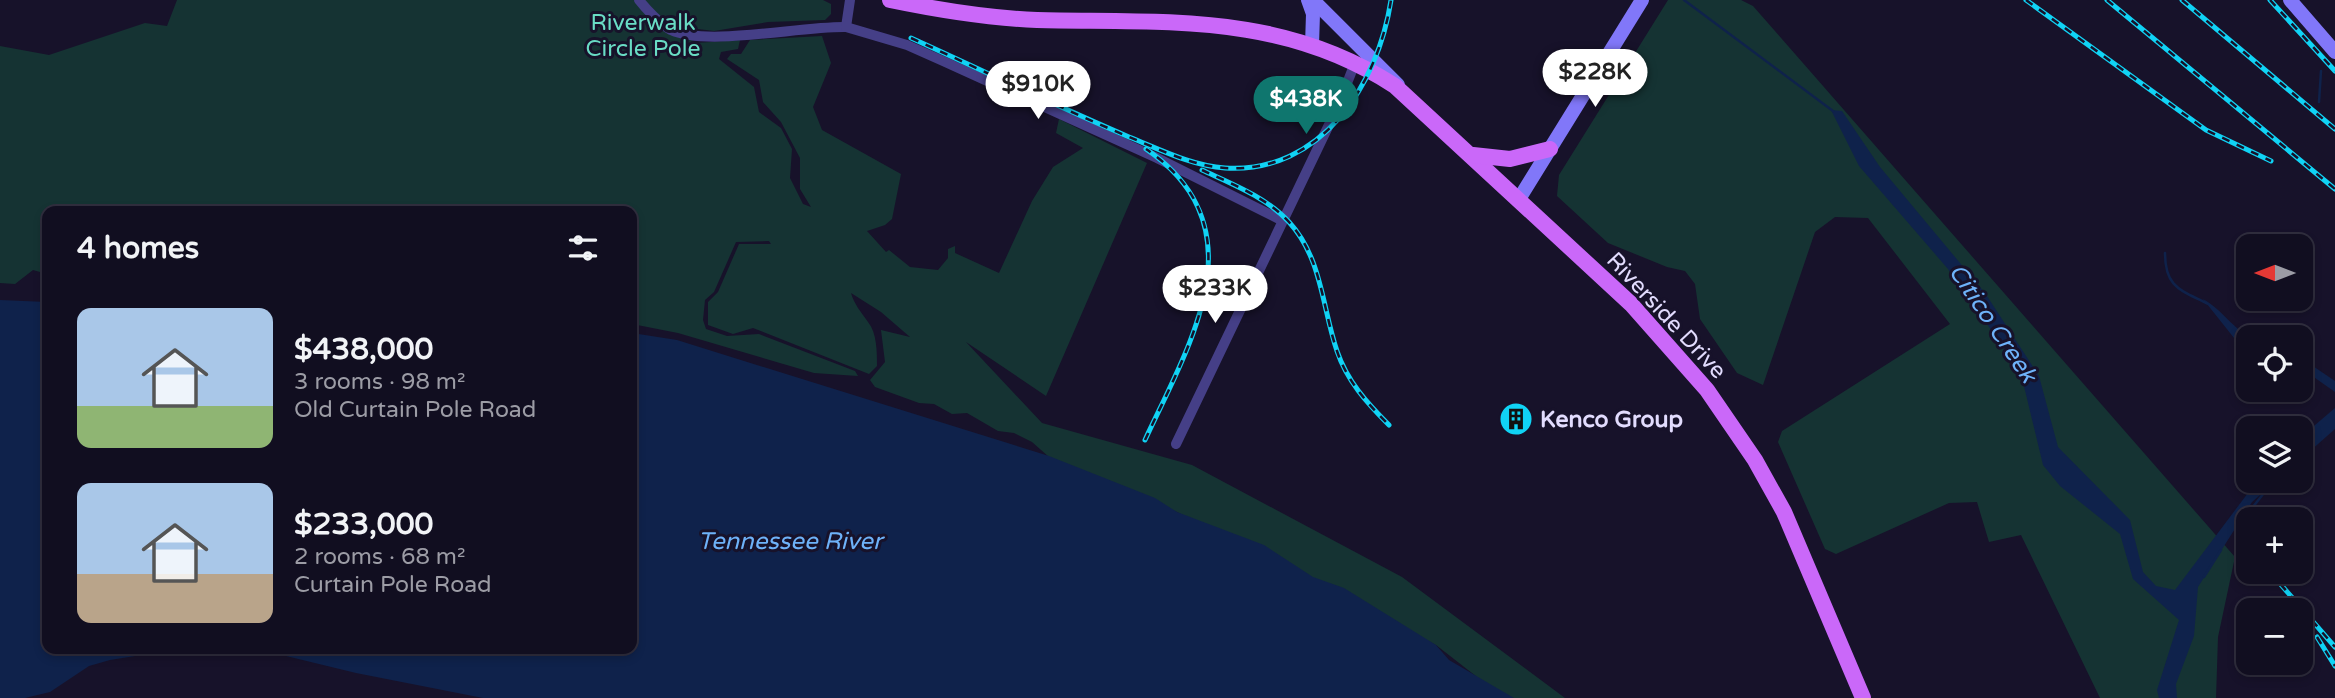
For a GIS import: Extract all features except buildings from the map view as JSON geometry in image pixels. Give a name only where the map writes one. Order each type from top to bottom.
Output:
[{"type":"main road","name":"Riverside Drive","points":[[890,0],[984,16],[1222,25],[1263,30],[1312,45],[1355,63],[1408,96],[1651,324],[1724,412],[1784,512],[1863,698]]},
{"type":"main road","points":[[1310,0],[1312,45]]},
{"type":"main road","points":[[1310,0],[1365,48],[1408,96]]},
{"type":"main road","points":[[1519,199],[1642,0]]},
{"type":"main road","points":[[2290,0],[2335,52]]},
{"type":"main road","points":[[1472,155],[1510,159],[1550,149]]},
{"type":"street","points":[[639,0],[670,29],[704,38],[787,28],[846,27],[907,45],[1157,158],[1281,220]]},
{"type":"street","points":[[846,27],[850,0]]},
{"type":"street","points":[[1176,444],[1281,220],[1338,106],[1355,63]]},
{"type":"green space","name":"Riverwalk Circle Pole","points":[[177,0],[823,0],[831,4],[831,14],[825,20],[768,22],[714,31],[682,27],[695,43],[740,40],[738,49],[721,52],[719,59],[754,87],[759,112],[781,128],[792,149],[790,178],[803,204],[811,207],[800,189],[800,158],[781,122],[763,102],[759,80],[727,59],[731,54],[741,54],[750,40],[822,36],[831,63],[813,107],[822,130],[901,174],[892,219],[885,225],[867,231],[886,252],[889,250],[910,267],[938,270],[948,258],[948,249],[955,246],[955,253],[999,273],[1032,201],[1053,167],[1083,148],[1056,133],[1059,119],[1147,163],[1046,396],[966,342],[1042,423],[1192,465],[1402,577],[1565,698],[1504,698],[1436,645],[1177,512],[1049,457],[1032,442],[1014,433],[998,431],[967,413],[952,414],[934,404],[919,403],[875,387],[870,380],[885,362],[881,330],[910,337],[881,312],[851,293],[875,337],[877,366],[869,374],[753,328],[733,334],[708,325],[708,302],[718,292],[739,244],[771,244],[769,241],[736,242],[714,292],[705,300],[703,320],[706,329],[727,336],[759,334],[855,371],[858,376],[814,373],[678,333],[637,325],[637,206],[42,206],[42,273],[33,270],[15,284],[0,283],[0,46],[49,55],[145,23],[167,26]]},
{"type":"green space","points":[[1668,0],[1741,0],[1753,6],[2235,557],[2218,637],[2216,698],[2100,698],[2021,535],[1989,542],[1977,502],[1949,503],[1836,554],[1825,549],[1778,442],[1782,431],[1950,324],[1868,218],[1835,217],[1815,232],[1763,385],[1737,373],[1700,319],[1695,284],[1685,271],[1667,267],[1608,243],[1557,196],[1559,175]]},
{"type":"water","points":[[1831,110],[1842,111],[1880,167],[1985,293],[2039,376],[2058,447],[2130,520],[2143,572],[2156,586],[2175,590],[2236,509],[2236,527],[2198,587],[2194,636],[2176,684],[2177,698],[2159,698],[2157,690],[2179,620],[2133,579],[2120,534],[2060,486],[2043,465],[2023,382],[2011,358],[1948,269],[1859,166]]},
{"type":"water","points":[[2203,299],[2236,327],[2236,340]]},
{"type":"water","points":[[0,300],[42,302],[42,654],[148,654],[89,666],[50,692],[25,698],[0,698]]},
{"type":"water","name":"Tennessee River","points":[[637,334],[677,340],[1049,456],[1155,498],[1177,512],[1264,545],[1313,577],[1344,588],[1436,645],[1449,660],[1514,698],[483,698],[356,673],[272,654],[637,654]]},
{"type":"water","points":[[2313,366],[2335,381],[2335,392],[2313,376]]},
{"type":"water","points":[[2335,408],[2335,429],[2313,448],[2313,427]]},
{"type":"water","points":[[2248,493],[2262,493],[2249,507],[2237,507]]},
{"type":"waterway","name":"Citico Creek","points":[[1684,0],[1833,111]]},
{"type":"waterway","points":[[2319,102],[2321,71]]},
{"type":"waterway","points":[[2165,253],[2171,281],[2183,291],[2208,304]]},
{"type":"waterway","points":[[2235,530],[2264,493]]},
{"type":"waterway","points":[[2204,577],[2221,550]]},
{"type":"railway","points":[[911,38],[1074,113],[1176,156],[1213,167],[1259,166],[1290,156],[1316,140],[1339,118],[1358,92],[1373,63],[1391,0]]},
{"type":"railway","points":[[2026,0],[2206,130],[2271,161]]},
{"type":"railway","points":[[2107,0],[2335,189]]},
{"type":"railway","points":[[2182,0],[2335,129]]},
{"type":"railway","points":[[2270,0],[2335,71]]},
{"type":"railway","points":[[1145,440],[1195,327],[1206,288],[1208,251],[1201,214],[1181,180],[1146,149]]},
{"type":"railway","points":[[1202,170],[1270,205],[1300,236],[1315,267],[1341,362],[1358,391],[1389,425]]},
{"type":"railway","points":[[2280,584],[2335,647]]},
{"type":"railway","points":[[2317,637],[2335,666]]},
{"type":"place","name":"Kenco Group","points":[[1516,419]]}]
